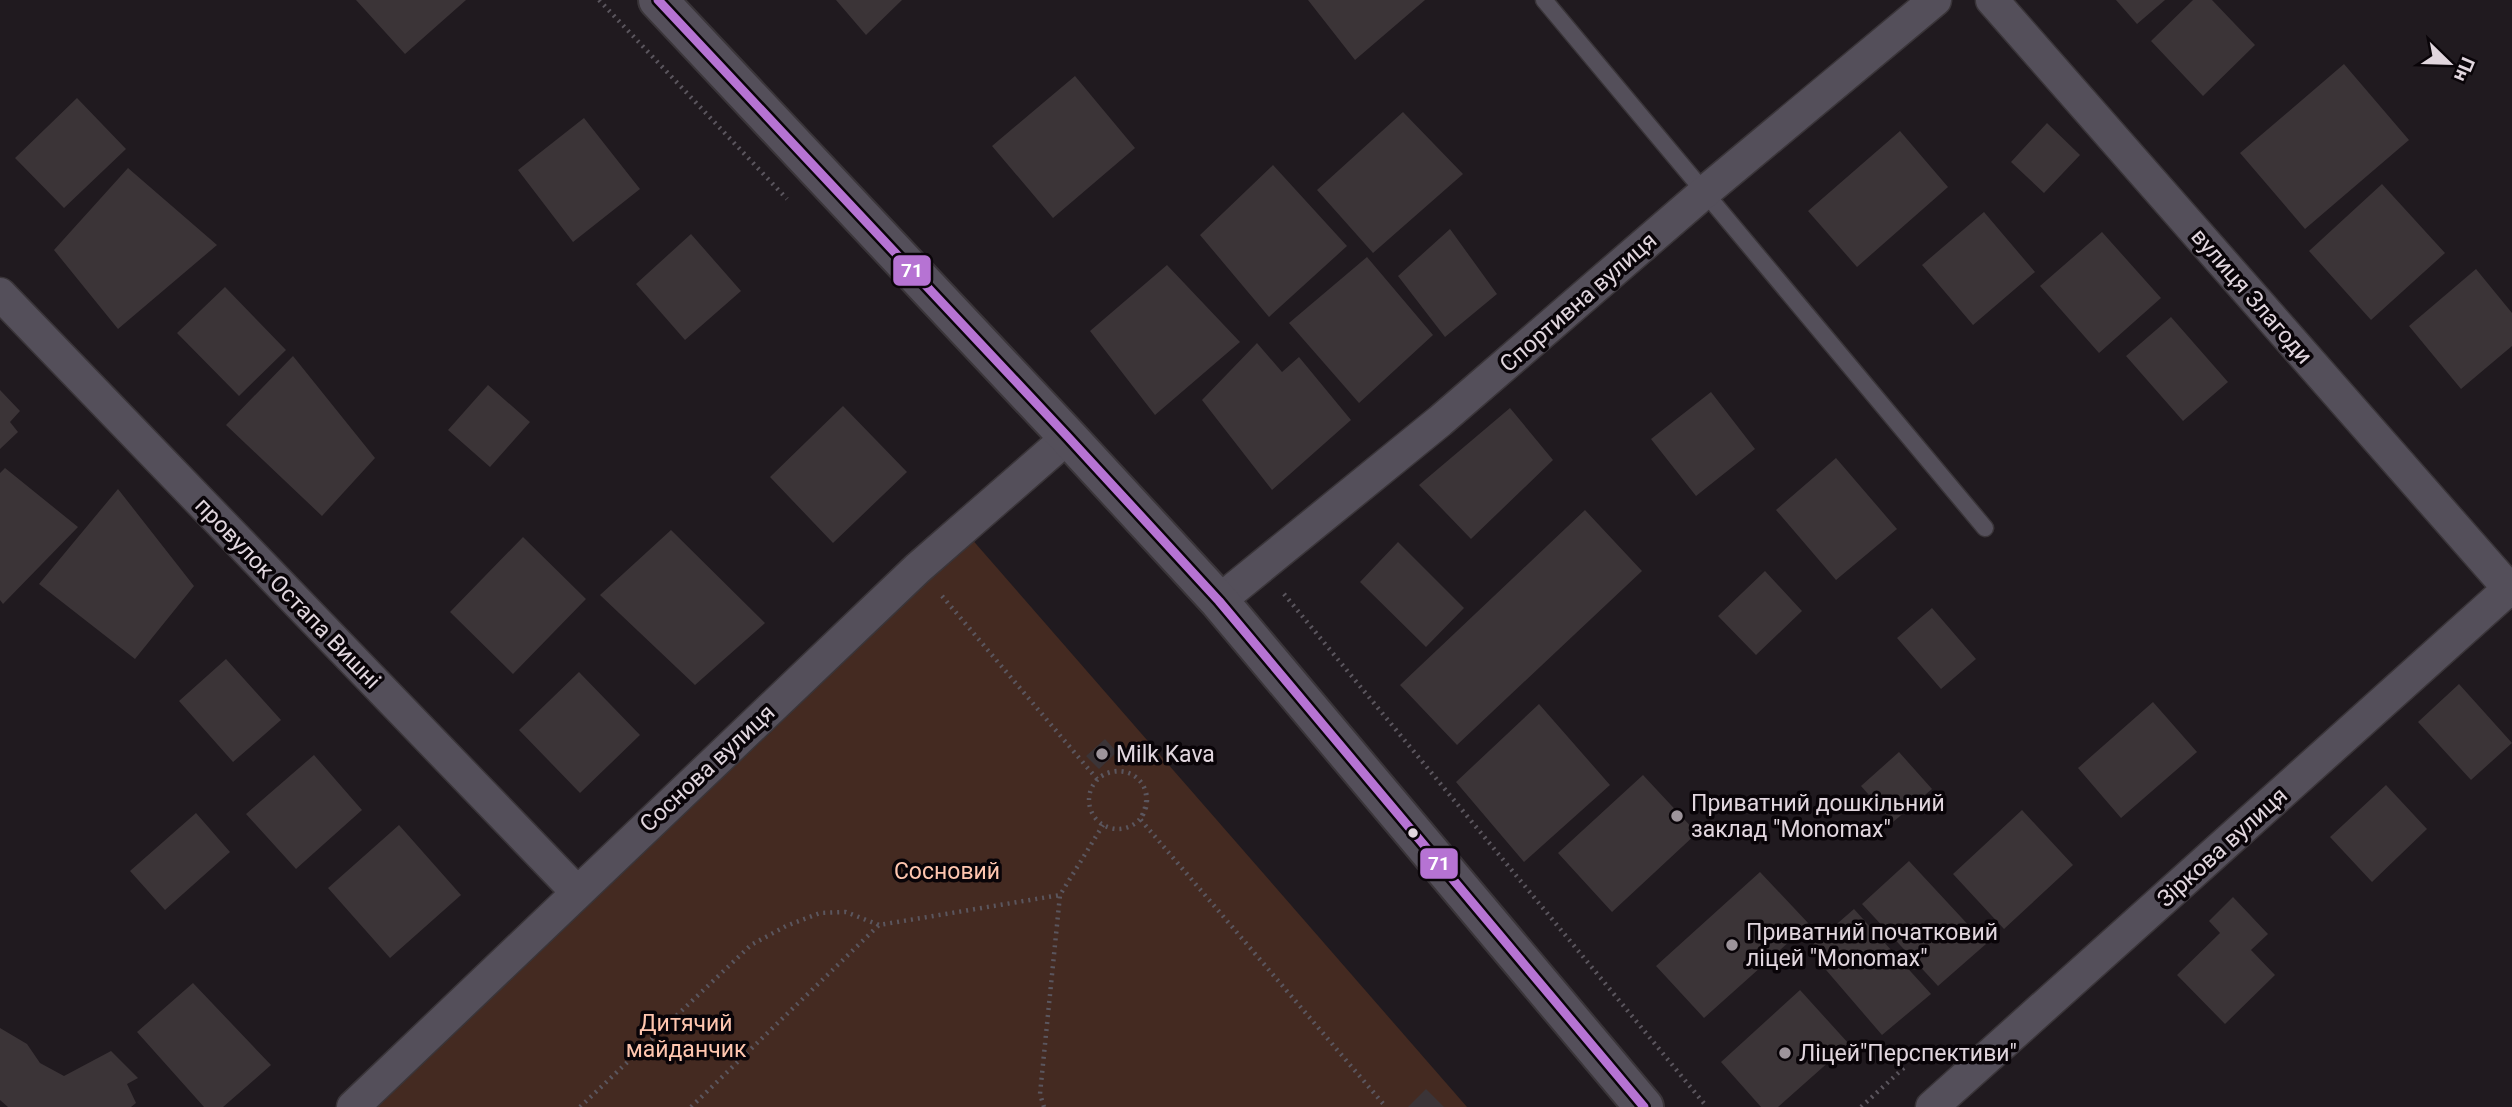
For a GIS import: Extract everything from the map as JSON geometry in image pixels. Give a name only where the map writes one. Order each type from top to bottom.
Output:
[{"type":"street","name":"Спортивна вулиця","points":[[1219,601],[1440,421],[1706,191],[1935,0]]},
{"type":"street","name":"вулиця Злагоди","points":[[1992,0],[2511,589]]},
{"type":"street","points":[[675,6],[1219,601],[1644,1107]]},
{"type":"street","name":"провулок Остапа Вишні","points":[[0,295],[577,892]]},
{"type":"street","name":"Соснова вулиця","points":[[354,1107],[918,568],[1068,437]]},
{"type":"street","name":"Зіркова вулиця","points":[[1932,1107],[2511,589]]},
{"type":"lane","points":[[1544,0],[1985,528]]},
{"type":"path","points":[[1261,566],[1707,1107]]},
{"type":"path","points":[[918,568],[1097,779]]},
{"type":"path","points":[[1125,771],[1137,778],[1145,789],[1147,801],[1140,819],[1133,826],[1113,829],[1103,825],[1092,813],[1089,795],[1097,779],[1105,773],[1125,771]]},
{"type":"path","points":[[1140,819],[1386,1107]]},
{"type":"path","points":[[1044,1107],[1040,1094],[1060,895],[1103,825]]},
{"type":"path","points":[[580,1107],[751,945],[786,926],[820,913],[846,912],[879,925],[1060,895]]},
{"type":"path","points":[[691,1107],[879,925]]},
{"type":"path","points":[[1861,1107],[1908,1065]]},
{"type":"green space","name":"Сосновий","points":[[963,529],[1467,1107],[356,1107]]},
{"type":"building","points":[[356,0],[466,0],[405,54]]},
{"type":"building","points":[[836,0],[902,0],[866,35]]},
{"type":"building","points":[[1308,0],[1425,0],[1355,60]]},
{"type":"building","points":[[2116,0],[2165,0],[2137,24]]},
{"type":"building","points":[[2193,0],[2212,0],[2255,45],[2203,96],[2151,41]]},
{"type":"building","points":[[2344,64],[2409,140],[2305,229],[2240,153]]},
{"type":"building","points":[[1075,76],[1135,148],[1053,218],[992,146]]},
{"type":"building","points":[[77,98],[126,149],[64,208],[15,158]]},
{"type":"building","points":[[1403,112],[1463,174],[1373,253],[1317,190]]},
{"type":"building","points":[[584,118],[640,189],[573,242],[518,170]]},
{"type":"building","points":[[2047,123],[2080,155],[2044,193],[2011,162]]},
{"type":"building","points":[[1900,131],[1948,187],[1857,267],[1808,211]]},
{"type":"building","points":[[1273,165],[1347,246],[1269,317],[1200,235]]},
{"type":"building","points":[[128,168],[217,245],[118,329],[54,250]]},
{"type":"building","points":[[2382,184],[2445,253],[2371,320],[2309,251]]},
{"type":"building","points":[[1984,212],[2035,272],[1973,325],[1922,265]]},
{"type":"building","points":[[1450,229],[1497,294],[1445,337],[1398,276]]},
{"type":"building","points":[[2102,232],[2161,298],[2099,353],[2040,286]]},
{"type":"building","points":[[691,234],[741,291],[685,340],[636,284]]},
{"type":"building","points":[[1367,257],[1433,335],[1359,403],[1289,323]]},
{"type":"building","points":[[1167,265],[1240,342],[1155,415],[1090,331]]},
{"type":"building","points":[[2476,269],[2512,313],[2512,346],[2461,389],[2409,326]]},
{"type":"building","points":[[225,287],[286,350],[239,396],[177,333]]},
{"type":"building","points":[[2171,317],[2228,382],[2183,421],[2126,356]]},
{"type":"building","points":[[1257,343],[1282,372],[1299,357],[1351,420],[1272,490],[1202,400]]},
{"type":"building","points":[[293,356],[375,458],[322,516],[226,425]]},
{"type":"building","points":[[488,385],[530,422],[490,467],[448,430]]},
{"type":"building","points":[[0,390],[20,411],[10,422],[18,432],[0,449]]},
{"type":"building","points":[[1711,392],[1755,449],[1696,496],[1651,439]]},
{"type":"building","points":[[843,406],[907,472],[833,543],[770,477]]},
{"type":"building","points":[[1510,408],[1553,460],[1471,539],[1419,485]]},
{"type":"building","points":[[1836,458],[1897,529],[1836,580],[1776,510]]},
{"type":"building","points":[[5,468],[78,527],[3,604],[0,600],[0,473]]},
{"type":"building","points":[[118,489],[194,586],[135,659],[39,584]]},
{"type":"building","points":[[1585,510],[1642,571],[1457,745],[1400,685]]},
{"type":"building","points":[[671,530],[765,623],[695,685],[600,595]]},
{"type":"building","points":[[523,537],[586,599],[513,674],[450,612]]},
{"type":"building","points":[[1398,542],[1464,608],[1426,647],[1360,582]]},
{"type":"building","points":[[1765,571],[1802,611],[1756,655],[1718,616]]},
{"type":"building","points":[[1932,608],[1976,659],[1941,689],[1897,638]]},
{"type":"building","points":[[226,659],[281,720],[233,762],[179,701]]},
{"type":"building","points":[[579,672],[640,735],[580,793],[519,730]]},
{"type":"building","points":[[2459,684],[2512,743],[2471,780],[2418,722]]},
{"type":"building","points":[[2153,702],[2197,752],[2121,818],[2078,768]]},
{"type":"building","points":[[1539,704],[1610,785],[1524,862],[1456,782]]},
{"type":"building","name":"Milk Kava","points":[[1105,739],[1117,752],[1099,769],[1086,756]]},
{"type":"building","points":[[1899,752],[1932,789],[1893,822],[1861,786]]},
{"type":"building","points":[[314,755],[362,810],[296,869],[246,814]]},
{"type":"building","points":[[1643,775],[1697,833],[1612,912],[1558,853]]},
{"type":"building","points":[[2386,785],[2427,829],[2372,882],[2330,837]]},
{"type":"building","points":[[2022,810],[2073,865],[2004,929],[1953,874]]},
{"type":"building","points":[[196,813],[230,852],[165,910],[130,871]]},
{"type":"building","points":[[399,825],[461,895],[390,958],[328,888]]},
{"type":"building","points":[[1909,861],[1986,944],[1938,986],[1862,904]]},
{"type":"building","name":"Приватний початковий ліцей \"Monomax\"","points":[[1760,872],[1809,924],[1704,1018],[1656,966]]},
{"type":"building","points":[[2233,897],[2268,934],[2251,950],[2275,975],[2225,1024],[2177,975],[2220,933],[2209,921]]},
{"type":"building","points":[[1854,909],[1931,994],[1882,1035],[1808,949]]},
{"type":"building","points":[[193,983],[271,1065],[223,1107],[204,1107],[137,1032]]},
{"type":"building","name":"Ліцей\"Перспективи\"","points":[[1800,990],[1849,1044],[1778,1107],[1761,1107],[1721,1062]]},
{"type":"building","points":[[0,1028],[27,1044],[40,1063],[64,1076],[111,1051],[138,1078],[127,1084],[136,1103],[131,1107],[8,1107],[0,1100]]},
{"type":"building","points":[[1426,1089],[1444,1107],[1408,1107]]},
{"type":"transit line","name":"71","points":[[658,0],[1219,601],[1644,1107]]},
{"type":"place","name":"Milk Kava","points":[[1102,754]]},
{"type":"place","name":"Приватний дошкільний заклад \"Monomax\"","points":[[1677,816]]},
{"type":"place","name":"Приватний початковий ліцей \"Monomax\"","points":[[1732,945]]},
{"type":"place","name":"Ліцей\"Перспективи\"","points":[[1785,1053]]},
{"type":"park label","name":"Дитячий майданчик","points":[[686,1036]]}]
